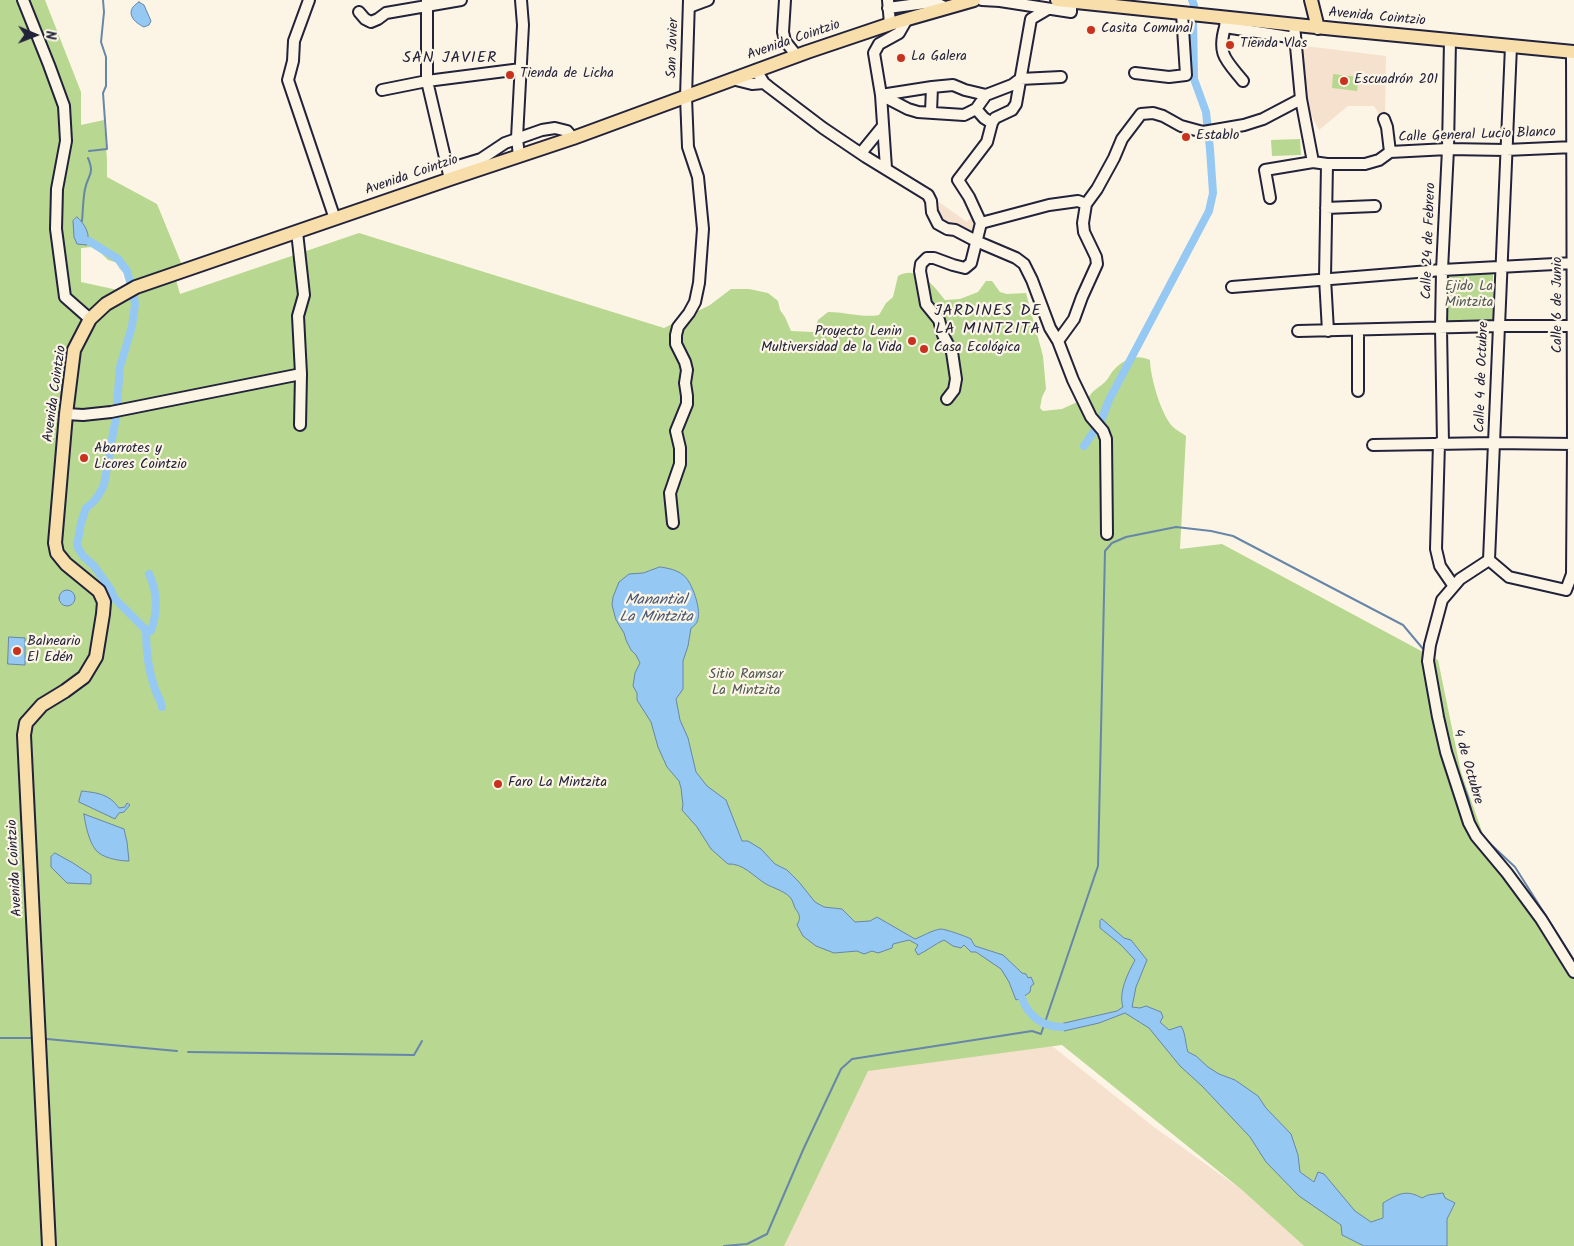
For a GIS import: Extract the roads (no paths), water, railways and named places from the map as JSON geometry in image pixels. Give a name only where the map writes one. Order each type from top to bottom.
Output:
[{"type":"main road","name":"Avenida Cointzio","points":[[49,1246],[24,735],[26,723],[42,705],[65,691],[84,676],[96,657],[104,614],[104,602],[99,592],[66,564],[57,553],[55,543],[66,414],[74,350],[90,319],[106,304],[132,289],[335,219],[449,174],[519,156],[796,56],[890,24],[974,0]]},
{"type":"main road","name":"Avenida Cointzio","points":[[1057,0],[1148,5],[1226,23],[1294,32],[1318,28],[1573,52]]},
{"type":"main road","points":[[1311,0],[1318,28]]},
{"type":"street","points":[[23,0],[50,65],[64,106],[66,141],[57,189],[56,230],[65,297],[90,319]]},
{"type":"street","points":[[309,0],[294,40],[293,61],[288,80],[335,219]]},
{"type":"street","points":[[359,12],[365,20],[371,22],[386,13],[427,4],[461,0]]},
{"type":"street","points":[[519,156],[517,138],[523,25],[521,0]]},
{"type":"street","points":[[689,3],[708,0]]},
{"type":"street","points":[[785,0],[783,32],[785,41],[796,56]]},
{"type":"street","points":[[982,0],[1071,12],[1071,1]]},
{"type":"street","points":[[890,24],[888,4],[925,2],[936,3],[947,8]]},
{"type":"street","name":"San Javier","points":[[673,522],[670,493],[680,464],[680,448],[676,431],[687,404],[685,362],[676,344],[676,335],[678,327],[695,302],[699,283],[703,229],[698,177],[688,147],[686,97],[689,3]]},
{"type":"street","points":[[427,4],[427,81],[449,174],[481,159],[505,143],[542,130],[554,128],[567,131],[573,138]]},
{"type":"street","points":[[947,399],[954,390],[956,379],[952,352],[943,335],[939,320],[926,304],[920,271],[921,264],[927,258],[934,258],[953,266],[965,268],[971,263],[981,223],[969,197],[958,180],[987,142],[992,124],[996,118],[1012,110],[1016,104],[1031,19],[1048,9]]},
{"type":"street","points":[[1135,73],[1169,77],[1186,75],[1182,14]]},
{"type":"street","points":[[886,168],[881,95],[874,53],[879,44],[899,33],[906,19]]},
{"type":"street","points":[[1226,23],[1221,44],[1224,56],[1243,81]]},
{"type":"street","points":[[1294,32],[1301,99],[1313,162]]},
{"type":"street","name":"Calle 24 de Febrero","points":[[1450,40],[1448,149],[1442,270],[1441,443],[1436,549],[1440,566],[1453,585]]},
{"type":"street","points":[[1026,45],[1031,77]]},
{"type":"street","name":"Calle 4 de Octubre","points":[[1489,560],[1510,46]]},
{"type":"street","name":"Calle 6 de Junio","points":[[1489,560],[1509,577],[1566,590],[1572,574],[1574,444],[1573,52]]},
{"type":"street","points":[[382,90],[427,81],[521,69]]},
{"type":"street","points":[[756,70],[764,83],[823,128],[928,195],[931,201],[932,212],[938,224],[1016,258],[1024,264],[1090,417],[1106,439],[1107,534]]},
{"type":"street","points":[[881,95],[918,112],[964,115],[976,109],[986,95],[1012,85],[1020,79],[1061,77]]},
{"type":"street","points":[[731,79],[752,84],[764,83]]},
{"type":"street","points":[[881,95],[953,85],[986,95]]},
{"type":"street","points":[[931,112],[932,87]]},
{"type":"street","points":[[1058,341],[1074,319],[1098,264],[1084,232],[1083,224],[1086,204],[1097,189],[1122,139],[1141,114],[1153,113],[1181,126],[1207,131],[1244,125],[1263,119],[1301,99]]},
{"type":"street","points":[[976,109],[992,124]]},
{"type":"street","points":[[1384,119],[1387,127],[1390,152]]},
{"type":"street","points":[[862,153],[883,126]]},
{"type":"street","name":"Calle General Lucio Blanco","points":[[1270,198],[1265,170],[1313,162],[1365,164],[1379,160],[1390,152],[1573,147]]},
{"type":"street","points":[[1327,164],[1325,278],[1328,331]]},
{"type":"street","points":[[981,223],[1049,205],[1078,201],[1086,204]]},
{"type":"street","points":[[1326,208],[1375,206]]},
{"type":"street","points":[[297,232],[304,295],[298,316],[301,374],[300,425]]},
{"type":"street","points":[[1232,287],[1325,278],[1573,263]]},
{"type":"street","points":[[1298,331],[1573,326]]},
{"type":"street","points":[[1358,330],[1358,391]]},
{"type":"street","points":[[66,414],[83,415],[116,411],[301,374]]},
{"type":"street","points":[[1373,445],[1441,443],[1574,444]]},
{"type":"street","name":"4 de Octubre","points":[[1489,560],[1460,579],[1442,600],[1428,657],[1446,752],[1469,823],[1476,836],[1507,873],[1541,919],[1574,972]]},
{"type":"water","points":[[139,2],[144,5],[151,21],[149,25],[144,27],[139,25],[131,15],[132,8]]},
{"type":"water","points":[[77,217],[86,230],[88,237],[87,245],[77,244],[74,237],[73,221]]},
{"type":"water","name":"Manantial La Mintzita","points":[[660,567],[683,575],[690,583],[695,596],[699,614],[696,624],[691,628],[683,661],[683,689],[676,699],[680,720],[688,738],[696,772],[707,786],[726,800],[742,841],[748,841],[761,849],[775,864],[787,870],[815,902],[824,907],[842,909],[855,922],[870,921],[877,917],[915,939],[941,929],[969,938],[975,946],[1003,955],[1022,973],[1026,974],[1028,978],[1031,977],[1034,984],[1031,986],[1030,992],[1016,1000],[1009,982],[1001,969],[976,952],[971,952],[964,945],[961,948],[953,946],[944,940],[918,955],[915,950],[918,945],[909,940],[893,944],[892,948],[878,953],[872,951],[864,954],[857,951],[834,953],[816,946],[803,936],[797,925],[799,916],[790,897],[784,892],[766,884],[743,868],[728,864],[711,849],[697,827],[682,810],[683,805],[679,781],[667,767],[658,747],[651,722],[637,700],[637,693],[633,686],[635,673],[640,663],[631,650],[616,620],[612,605],[619,582],[629,574],[643,573]]},
{"type":"water","points":[[67,590],[75,598],[67,606],[59,598]]},
{"type":"water","name":"Balneario El Edén","points":[[9,637],[25,638],[25,665],[8,664]]},
{"type":"water","points":[[82,791],[107,797],[119,808],[125,807],[127,803],[130,805],[124,812],[119,813],[115,819],[79,802]]},
{"type":"water","points":[[84,814],[124,829],[129,861],[110,858],[98,852],[89,837]]},
{"type":"water","points":[[55,853],[91,875],[91,884],[67,883],[51,867],[51,857]]},
{"type":"water","points":[[1102,919],[1124,938],[1131,940],[1147,960],[1136,987],[1132,1007],[1140,1008],[1146,1006],[1161,1012],[1163,1017],[1160,1022],[1169,1030],[1181,1026],[1188,1052],[1219,1074],[1235,1080],[1258,1096],[1266,1108],[1291,1134],[1298,1155],[1300,1172],[1314,1182],[1318,1172],[1324,1174],[1355,1211],[1371,1222],[1383,1218],[1383,1203],[1398,1195],[1407,1193],[1422,1198],[1428,1195],[1443,1193],[1445,1198],[1455,1203],[1447,1219],[1447,1246],[1364,1246],[1342,1235],[1341,1225],[1299,1196],[1266,1162],[1250,1137],[1202,1086],[1180,1066],[1149,1028],[1125,1013],[1099,1023],[1064,1031],[1060,1024],[1117,1011],[1123,1007],[1123,989],[1135,960],[1121,945],[1100,928],[1100,921]]},
{"type":"waterway","points":[[89,151],[107,149],[103,93],[106,86],[106,57],[101,42],[104,12],[103,0]]},
{"type":"waterway","points":[[1192,0],[1194,5]]},
{"type":"waterway","points":[[1084,446],[1101,421],[1109,400],[1209,211],[1213,193],[1210,149],[1206,112],[1194,79],[1193,17]]},
{"type":"waterway","points":[[82,221],[85,189],[91,171],[88,158]]},
{"type":"waterway","points":[[89,241],[118,259],[127,271],[135,305],[132,326],[120,367],[116,417],[104,485],[96,498],[86,508],[77,546],[83,556],[94,566],[104,580],[114,598],[146,630],[151,631],[156,602],[149,574]]},
{"type":"waterway","points":[[724,1246],[747,1244],[767,1234],[803,1150],[841,1069],[852,1059],[1032,1031],[1041,1034],[1098,866],[1105,551],[1112,543],[1126,537],[1176,527],[1211,531],[1233,536],[1403,625],[1424,650]]},
{"type":"waterway","points":[[146,630],[149,667],[162,707]]},
{"type":"waterway","points":[[1439,692],[1444,719]]},
{"type":"waterway","points":[[1453,758],[1468,797],[1474,822]]},
{"type":"waterway","points":[[1484,838],[1515,867],[1574,960]]},
{"type":"waterway","points":[[1022,998],[1028,1010],[1037,1019],[1049,1025],[1062,1027]]},
{"type":"waterway","points":[[0,1038],[34,1038]]},
{"type":"waterway","points":[[47,1039],[177,1051]]},
{"type":"waterway","points":[[188,1052],[414,1055],[422,1041]]},
{"type":"place","name":"Casita Comunal","points":[[1091,30]]},
{"type":"place","name":"Tienda Vlas","points":[[1230,45]]},
{"type":"place","name":"La Galera","points":[[901,58]]},
{"type":"place","name":"Tienda de Licha","points":[[510,75]]},
{"type":"place","name":"Escuadrón 201","points":[[1344,81]]},
{"type":"place","name":"Establo","points":[[1186,137]]},
{"type":"place","name":"Proyecto Lenin Multiversidad de la Vida","points":[[912,341]]},
{"type":"place","name":"Casa Ecológica","points":[[924,349]]},
{"type":"place","name":"Abarrotes y Licores Cointzio","points":[[84,458]]},
{"type":"place","name":"Balneario El Edén","points":[[17,651]]},
{"type":"place","name":"Faro La Mintzita","points":[[498,784]]},
{"type":"district","name":"SAN JAVIER","points":[[450,59]]},
{"type":"district","name":"JARDINES DE LA MINTZITA","points":[[988,321]]},
{"type":"park label","name":"Ejido La Mintzita","points":[[1469,296]]},
{"type":"park label","name":"Sitio Ramsar La Mintzita","points":[[746,684]]}]
